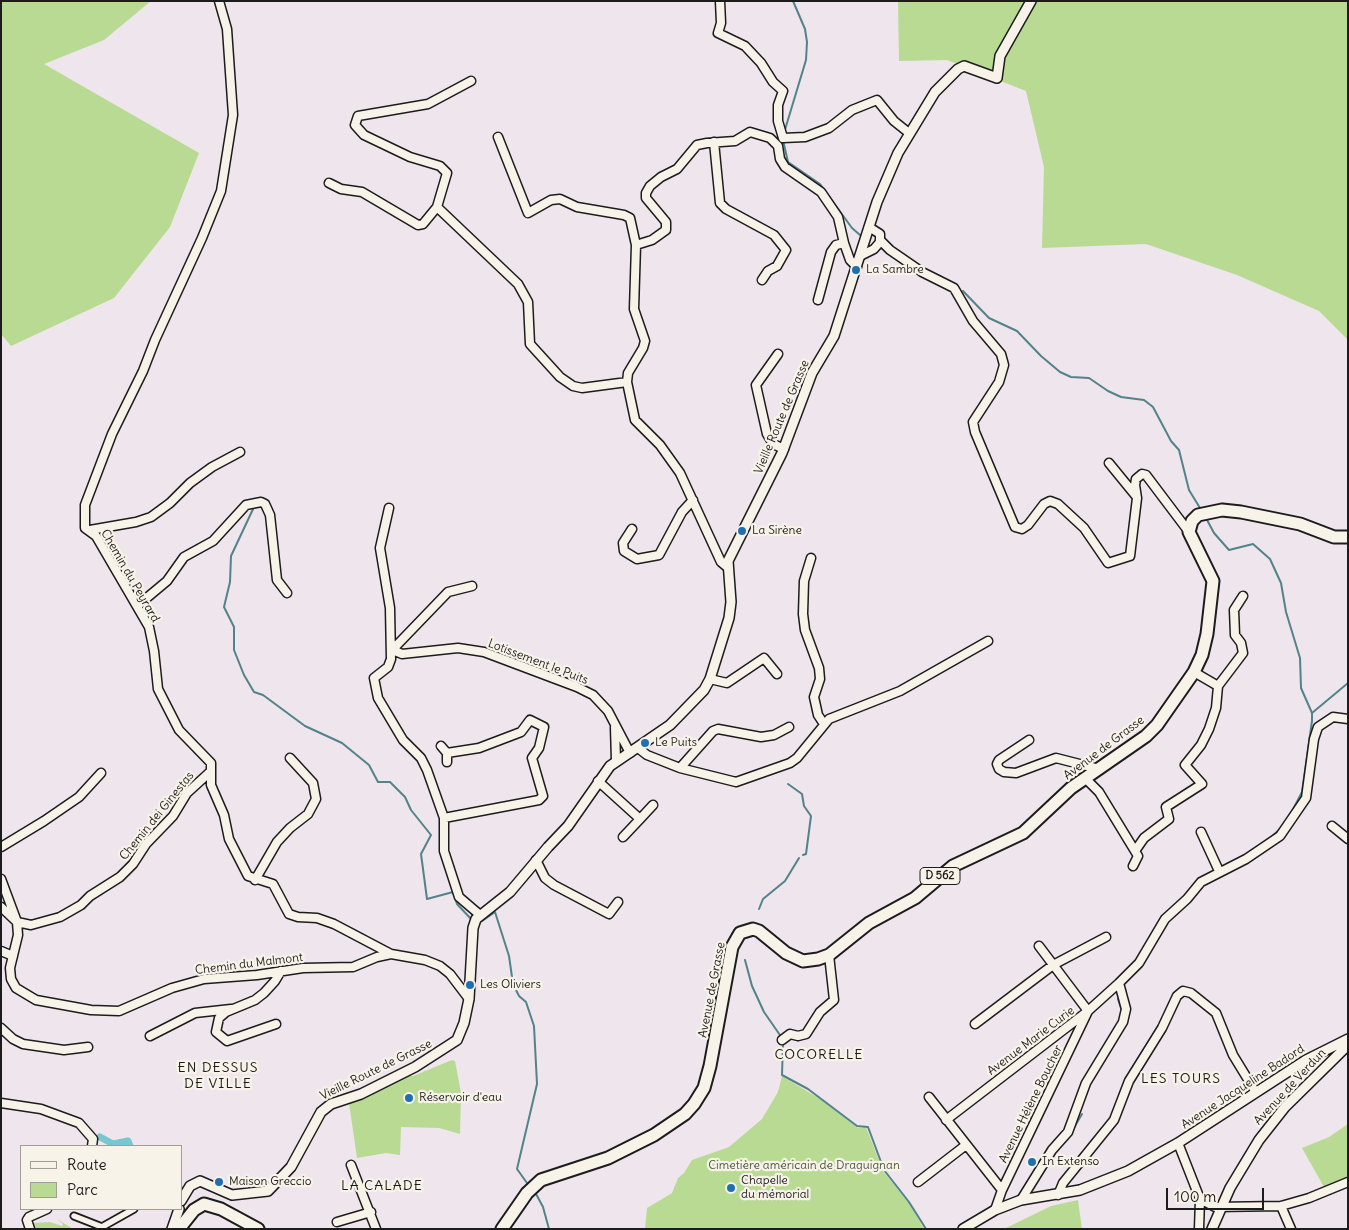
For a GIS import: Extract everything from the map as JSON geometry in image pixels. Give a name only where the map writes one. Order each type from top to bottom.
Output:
[{"type":"main road","points":[[1189,532],[1192,521],[1198,515],[1222,510],[1300,524],[1334,537],[1348,537]]},
{"type":"main road","name":"Avenue de Grasse","points":[[502,1229],[527,1193],[541,1180],[608,1158],[654,1135],[685,1114],[694,1104],[704,1088],[710,1066],[732,948],[740,933],[753,929],[760,931],[786,953],[803,961],[818,959],[828,955],[869,923],[915,898],[953,866],[1023,833],[1071,788],[1146,736],[1157,725],[1194,672],[1202,655],[1207,634],[1213,580],[1189,532]]},
{"type":"main road","points":[[179,1229],[194,1210],[204,1204],[221,1209],[258,1229]]},
{"type":"street","name":"Chemin du Peyrard","points":[[219,1],[227,29],[233,115],[220,191],[202,238],[155,340],[143,371],[108,442],[85,505],[85,528],[96,536],[149,627],[154,651],[158,689],[178,730],[211,763],[211,785],[224,815],[229,839],[248,876],[255,880],[273,884],[289,914],[298,917],[317,918],[334,924],[391,954]]},
{"type":"street","points":[[720,1],[721,22],[718,33],[745,46],[761,63],[773,82],[783,91],[778,105],[778,121],[783,138],[805,137],[829,128],[852,110],[877,100],[894,121],[909,133]]},
{"type":"street","name":"Vieille Route de Grasse","points":[[182,1199],[190,1186],[200,1181],[232,1195],[268,1191],[291,1167],[321,1112],[331,1104],[361,1094],[415,1067],[457,1040],[464,1023],[469,999],[473,928],[480,915],[506,897],[536,860],[568,826],[598,781],[616,761],[634,751],[685,712],[704,690],[710,679],[729,618],[731,602],[727,567],[736,542],[784,449],[802,395],[812,373],[834,336],[869,227],[888,176],[909,133],[935,92],[958,69],[964,66],[997,78],[1000,56],[1031,1]]},
{"type":"street","points":[[329,183],[341,189],[362,192],[418,225],[423,224],[437,207],[447,173],[440,166],[410,157],[364,135],[355,125],[355,119],[366,114],[428,104],[471,81]]},
{"type":"street","points":[[636,245],[652,240],[666,230],[666,222],[646,198],[646,193],[650,186],[677,168],[697,146],[714,142],[734,141],[750,132],[770,138],[778,146],[780,159],[785,167],[820,192],[838,217],[850,260],[857,266]]},
{"type":"street","points":[[498,137],[528,213],[551,200],[560,199],[577,207],[624,215],[630,218],[636,245],[634,309],[645,341],[628,373],[626,382],[636,420],[673,462],[694,500],[721,562],[727,567]]},
{"type":"street","points":[[714,142],[720,203],[726,209],[774,235],[786,250],[777,266],[768,271],[762,280]]},
{"type":"street","points":[[437,207],[518,284],[528,302],[530,344],[560,377],[573,386],[582,388],[626,382]]},
{"type":"street","points":[[860,256],[875,248],[880,240],[880,234],[869,227]]},
{"type":"street","points":[[880,240],[890,250],[922,272],[954,288],[973,322],[1001,354],[1004,365],[998,382],[973,422],[974,432],[1010,520],[1015,527],[1022,528],[1028,525],[1044,504],[1050,501],[1058,504],[1084,528],[1108,563],[1130,556],[1137,498],[1136,479],[1142,474],[1146,474],[1189,532]]},
{"type":"street","points":[[818,300],[831,252],[836,245],[844,243]]},
{"type":"street","points":[[875,248],[890,250]]},
{"type":"street","points":[[778,354],[756,385],[767,434],[773,444],[784,449]]},
{"type":"street","points":[[90,530],[136,522],[151,516],[170,503],[190,483],[240,452]]},
{"type":"street","points":[[1108,463],[1137,498]]},
{"type":"street","points":[[632,529],[624,543],[624,551],[637,560],[659,555],[682,512],[694,500]]},
{"type":"street","points":[[138,606],[167,581],[184,556],[213,541],[223,527],[246,505],[261,502],[265,504],[270,516],[277,580],[288,593]]},
{"type":"street","points":[[388,508],[380,548],[390,608],[391,660],[388,667],[374,678],[378,698],[399,733],[421,758],[444,818],[444,851],[459,897],[480,915]]},
{"type":"street","points":[[811,558],[804,581],[803,614],[805,630],[819,668],[820,679],[814,697],[818,716],[824,724]]},
{"type":"street","name":"Lotissement le Puits","points":[[472,586],[448,592],[396,646],[395,651],[402,654],[458,648],[484,652],[585,691],[593,696],[608,712],[634,751]]},
{"type":"street","points":[[1135,850],[1144,838],[1168,819],[1166,807],[1202,784],[1185,765],[1201,746],[1209,729],[1216,708],[1218,686],[1243,653],[1241,643],[1235,635],[1234,610],[1243,596]]},
{"type":"street","points":[[634,751],[680,768],[736,782],[794,761],[824,724],[908,687],[988,641]]},
{"type":"street","points":[[710,679],[727,683],[764,658],[777,674]]},
{"type":"street","points":[[1194,672],[1218,686]]},
{"type":"street","name":"Avenue Hélène Boucher","points":[[995,1210],[1002,1190],[1088,1011],[1139,963],[1165,919],[1187,899],[1201,882],[1219,871],[1246,859],[1280,836],[1306,798],[1314,739],[1318,728],[1333,717],[1348,719]]},
{"type":"street","points":[[444,818],[539,800],[543,796],[532,758],[539,748],[544,727],[530,720],[520,732],[479,748],[447,753]]},
{"type":"street","points":[[614,722],[616,761]]},
{"type":"street","points":[[680,768],[713,731],[718,729],[761,737],[774,735],[789,727]]},
{"type":"street","points":[[1029,740],[999,760],[997,764],[999,769],[1004,772],[1016,773],[1056,758],[1098,769]]},
{"type":"street","points":[[441,746],[447,753],[447,762]]},
{"type":"street","points":[[255,880],[277,842],[290,828],[308,814],[316,799],[313,783],[290,758]]},
{"type":"street","name":"Chemin dei Ginestas","points":[[17,922],[31,925],[60,917],[120,878],[134,864],[146,844],[173,816],[186,793],[210,772]]},
{"type":"street","points":[[1,847],[44,822],[79,797],[101,773]]},
{"type":"street","points":[[1086,779],[1099,792],[1135,850],[1138,856],[1133,866]]},
{"type":"street","points":[[598,781],[640,819]]},
{"type":"street","points":[[623,837],[653,805]]},
{"type":"street","points":[[1332,826],[1348,839]]},
{"type":"street","points":[[1202,832],[1219,871]]},
{"type":"street","points":[[536,860],[545,878],[554,885],[609,914],[618,902]]},
{"type":"street","name":"Chemin du Malmont","points":[[1,879],[17,922],[18,935],[10,968],[12,979],[16,988],[26,995],[70,1006],[119,1011],[172,988],[197,980],[303,968],[353,968],[378,956],[391,954],[424,960],[440,966],[450,974],[469,999]]},
{"type":"street","points":[[1,907],[17,922]]},
{"type":"street","points":[[975,1024],[1053,965],[1106,936]]},
{"type":"street","name":"Avenue Marie Curie","points":[[946,1120],[1088,1011],[1039,946]]},
{"type":"street","points":[[1,951],[13,956]]},
{"type":"street","points":[[783,1038],[790,1034],[798,1036],[806,1034],[820,1012],[834,1000],[828,955]]},
{"type":"street","points":[[276,1024],[227,1041],[216,1032],[217,1024],[226,1012],[264,993],[281,971]]},
{"type":"street","points":[[1024,1200],[1052,1150],[1068,1132],[1086,1083],[1123,1022],[1126,1009],[1117,985]]},
{"type":"street","points":[[1058,1195],[1063,1183],[1114,1120],[1129,1081],[1162,1028],[1177,996],[1183,991],[1191,993],[1216,1013],[1233,1055],[1255,1091]]},
{"type":"street","points":[[150,1036],[194,1013],[235,1009]]},
{"type":"street","points":[[1,1028],[13,1039],[23,1044],[64,1050],[88,1047]]},
{"type":"street","name":"Avenue Jacqueline Badord","points":[[963,1229],[995,1210],[1024,1200],[1058,1195],[1098,1184],[1128,1171],[1178,1143],[1255,1091],[1306,1060],[1348,1039]]},
{"type":"street","name":"Avenue de Verdun","points":[[1212,1229],[1221,1206],[1244,1164],[1270,1126],[1319,1071],[1348,1045]]},
{"type":"street","points":[[929,1097],[1002,1190]]},
{"type":"street","points":[[1,1103],[41,1109],[79,1123],[93,1139],[92,1145]]},
{"type":"street","points":[[1178,1143],[1200,1199],[1199,1229]]},
{"type":"street","points":[[918,1182],[966,1146]]},
{"type":"street","points":[[351,1165],[376,1229]]},
{"type":"street","points":[[1200,1199],[1211,1206],[1281,1206],[1309,1198],[1348,1182]]},
{"type":"street","points":[[1281,1206],[1291,1229]]},
{"type":"street","points":[[30,1229],[27,1220],[29,1216],[44,1210]]},
{"type":"street","points":[[74,1216],[102,1227],[132,1210]]},
{"type":"street","points":[[172,1229],[178,1210]]},
{"type":"street","points":[[337,1222],[370,1212]]},
{"type":"green space","points":[[1,1],[151,1],[104,40],[44,64],[199,153],[170,227],[114,298],[11,346],[1,334]]},
{"type":"green space","points":[[898,1],[1348,1],[1348,340],[1319,311],[1237,275],[1146,244],[1042,248],[1044,167],[1026,91],[947,60],[899,61]]},
{"type":"green space","points":[[452,1060],[455,1061],[461,1093],[460,1134],[439,1128],[401,1127],[400,1155],[386,1153],[357,1158],[349,1103],[370,1096],[406,1076],[413,1076]]},
{"type":"green space","name":"Cimetière américain de Draguignan","points":[[782,1076],[820,1099],[858,1128],[866,1127],[883,1171],[909,1203],[924,1229],[645,1229],[647,1208],[672,1193],[678,1178],[684,1173],[692,1160],[729,1147],[762,1119],[778,1092]]},
{"type":"green space","points":[[1348,1124],[1348,1177],[1324,1187],[1302,1148],[1329,1137]]},
{"type":"green space","points":[[1078,1200],[1082,1229],[1004,1229],[1051,1206]]},
{"type":"green space","points":[[57,1219],[73,1229],[37,1229],[33,1226],[34,1223],[50,1222],[62,1226],[63,1224]]},
{"type":"waterway","points":[[784,133],[806,60],[807,42],[805,29],[793,1]]},
{"type":"waterway","points":[[783,140],[788,162],[820,184],[852,228],[860,235]]},
{"type":"waterway","points":[[963,291],[989,318],[1017,331],[1041,356],[1060,372],[1071,377],[1089,378],[1121,397],[1144,400],[1153,407],[1171,441],[1179,450],[1189,490],[1200,508]]},
{"type":"waterway","points":[[254,507],[231,556],[230,582],[224,607],[234,627],[234,650],[244,675],[254,692],[263,695],[305,726],[342,743],[369,765],[378,782],[390,782],[405,797],[411,810],[431,835],[421,854],[427,899],[453,892],[457,904],[471,919]]},
{"type":"waterway","points":[[1206,518],[1214,533],[1229,550],[1253,544],[1270,559],[1281,583],[1286,612],[1300,658],[1301,688],[1312,713],[1302,792],[1289,817]]},
{"type":"waterway","points":[[1312,713],[1348,683]]},
{"type":"waterway","points":[[788,784],[802,794],[804,806],[811,816],[806,854],[803,855]]},
{"type":"waterway","points":[[1269,839],[1282,827]]},
{"type":"waterway","points":[[759,909],[763,899],[785,881],[799,858]]},
{"type":"waterway","points":[[482,921],[495,912],[509,956],[513,984],[519,996],[526,1002],[534,1026],[537,1084],[517,1169],[527,1183]]},
{"type":"waterway","points":[[745,960],[752,986],[764,1012],[782,1038]]},
{"type":"waterway","points":[[1118,999],[1122,1011]]},
{"type":"waterway","points":[[1096,1059],[1117,1025]]},
{"type":"waterway","points":[[783,1043],[782,1075],[808,1089],[857,1126],[868,1127],[884,1170],[909,1202],[926,1229]]},
{"type":"waterway","points":[[1072,1131],[1082,1114]]},
{"type":"waterway","points":[[100,1137],[113,1144],[128,1141],[130,1145]]},
{"type":"waterway","points":[[535,1192],[543,1207],[549,1229]]},
{"type":"place","name":"La Sambre","points":[[856,270]]},
{"type":"place","name":"La Sirène","points":[[742,531]]},
{"type":"place","name":"Le Puits","points":[[645,743]]},
{"type":"place","name":"Les Oliviers","points":[[470,985]]},
{"type":"place","name":"Réservoir d'eau","points":[[409,1098]]},
{"type":"place","name":"In Extenso","points":[[1032,1162]]},
{"type":"place","name":"Maison Greccio","points":[[219,1182]]},
{"type":"place","name":"Chapelle du mémorial","points":[[731,1188]]},
{"type":"district","name":"COCORELLE","points":[[819,1055]]},
{"type":"district","name":"EN DESSUS DE VILLE","points":[[218,1076]]},
{"type":"district","name":"LES TOURS","points":[[1181,1079]]},
{"type":"district","name":"LA CALADE","points":[[382,1186]]}]
